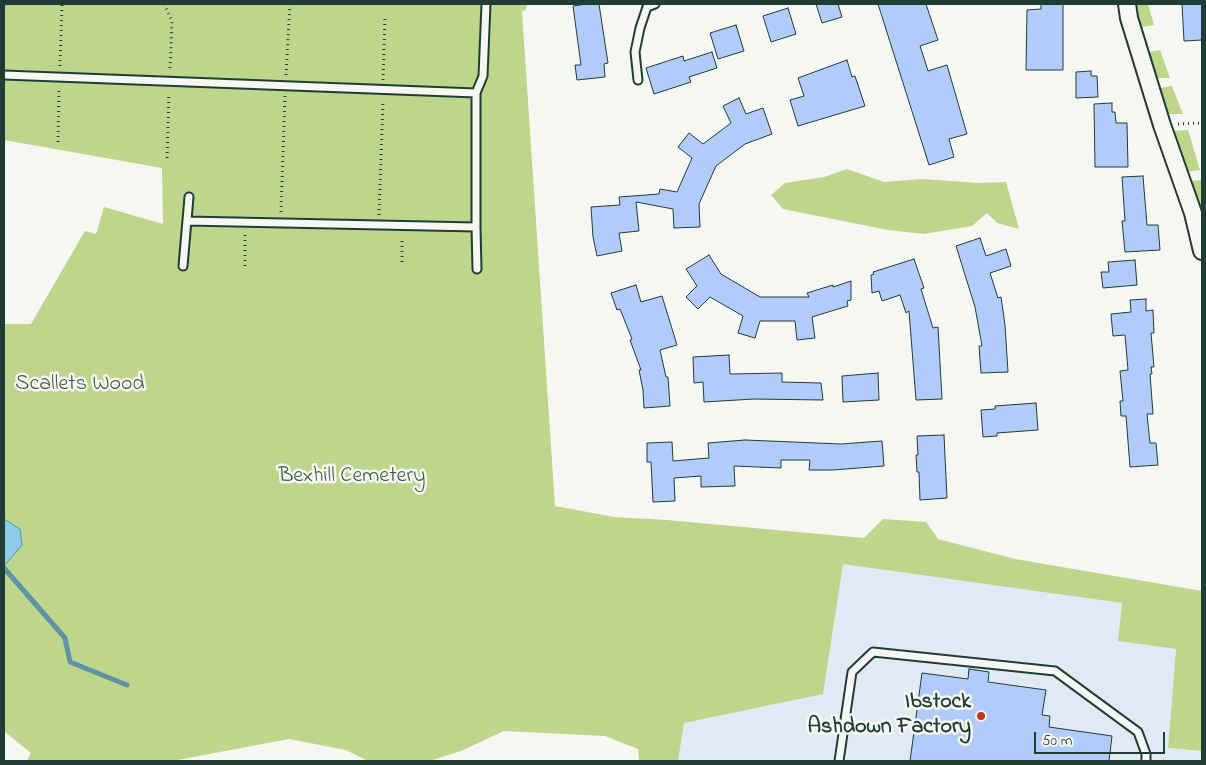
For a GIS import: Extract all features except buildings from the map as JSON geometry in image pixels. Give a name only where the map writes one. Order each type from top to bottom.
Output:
[{"type":"street","points":[[1127,4],[1129,18],[1162,125],[1193,213],[1202,251]]},
{"type":"lane","points":[[477,269],[476,93],[483,76],[486,4]]},
{"type":"lane","points":[[638,80],[635,52],[640,28],[647,7],[655,4]]},
{"type":"lane","points":[[4,75],[476,93]]},
{"type":"lane","points":[[183,266],[189,197]]},
{"type":"lane","points":[[187,221],[476,228]]},
{"type":"lane","points":[[839,761],[852,672],[873,652],[1055,672],[1138,732],[1146,754],[1146,761]]},
{"type":"path","points":[[280,223],[290,4]]},
{"type":"path","points":[[379,225],[385,17]]},
{"type":"path","points":[[1162,125],[1202,123]]},
{"type":"path","points":[[245,222],[245,266]]},
{"type":"path","points":[[402,262],[403,226]]},
{"type":"shaded area","points":[[843,563],[1122,603],[1118,641],[1176,649],[1168,748],[1202,751],[1202,761],[678,761],[684,723],[823,694]]},
{"type":"green space","name":"Bexhill Cemetery","points":[[4,4],[527,4],[526,10],[522,11],[555,506],[614,517],[864,538],[883,519],[926,522],[938,539],[1015,559],[1202,591],[1202,751],[1168,748],[1176,649],[1118,641],[1122,603],[843,564],[823,694],[684,723],[678,761],[639,761],[638,749],[605,736],[504,731],[461,751],[429,761],[368,761],[346,750],[289,739],[172,761],[27,761],[31,753],[4,731],[4,324],[31,324],[85,231],[96,234],[104,207],[163,224],[162,168],[4,140]]},
{"type":"green space","points":[[1133,4],[1148,4],[1154,25],[1142,27],[1140,25]]},
{"type":"green space","points":[[1160,50],[1170,78],[1155,78],[1148,54],[1149,52]]},
{"type":"green space","points":[[1172,86],[1183,114],[1166,114],[1158,91],[1161,88]]},
{"type":"green space","points":[[1188,130],[1200,170],[1185,172],[1171,131]]},
{"type":"green space","points":[[847,169],[884,182],[923,179],[979,183],[1006,182],[1019,229],[997,223],[987,213],[972,226],[924,234],[888,230],[783,209],[771,195],[785,183],[824,177]]},
{"type":"green space","points":[[1202,180],[1202,210],[1199,211],[1189,181]]},
{"type":"water","points":[[4,519],[20,529],[22,545],[4,566]]},
{"type":"waterway","points":[[4,568],[65,638],[70,662],[127,685]]},
{"type":"place","name":"Ibstock Ashdown Factory","points":[[981,716]]},
{"type":"park label","name":"Scallets Wood","points":[[80,385]]}]
